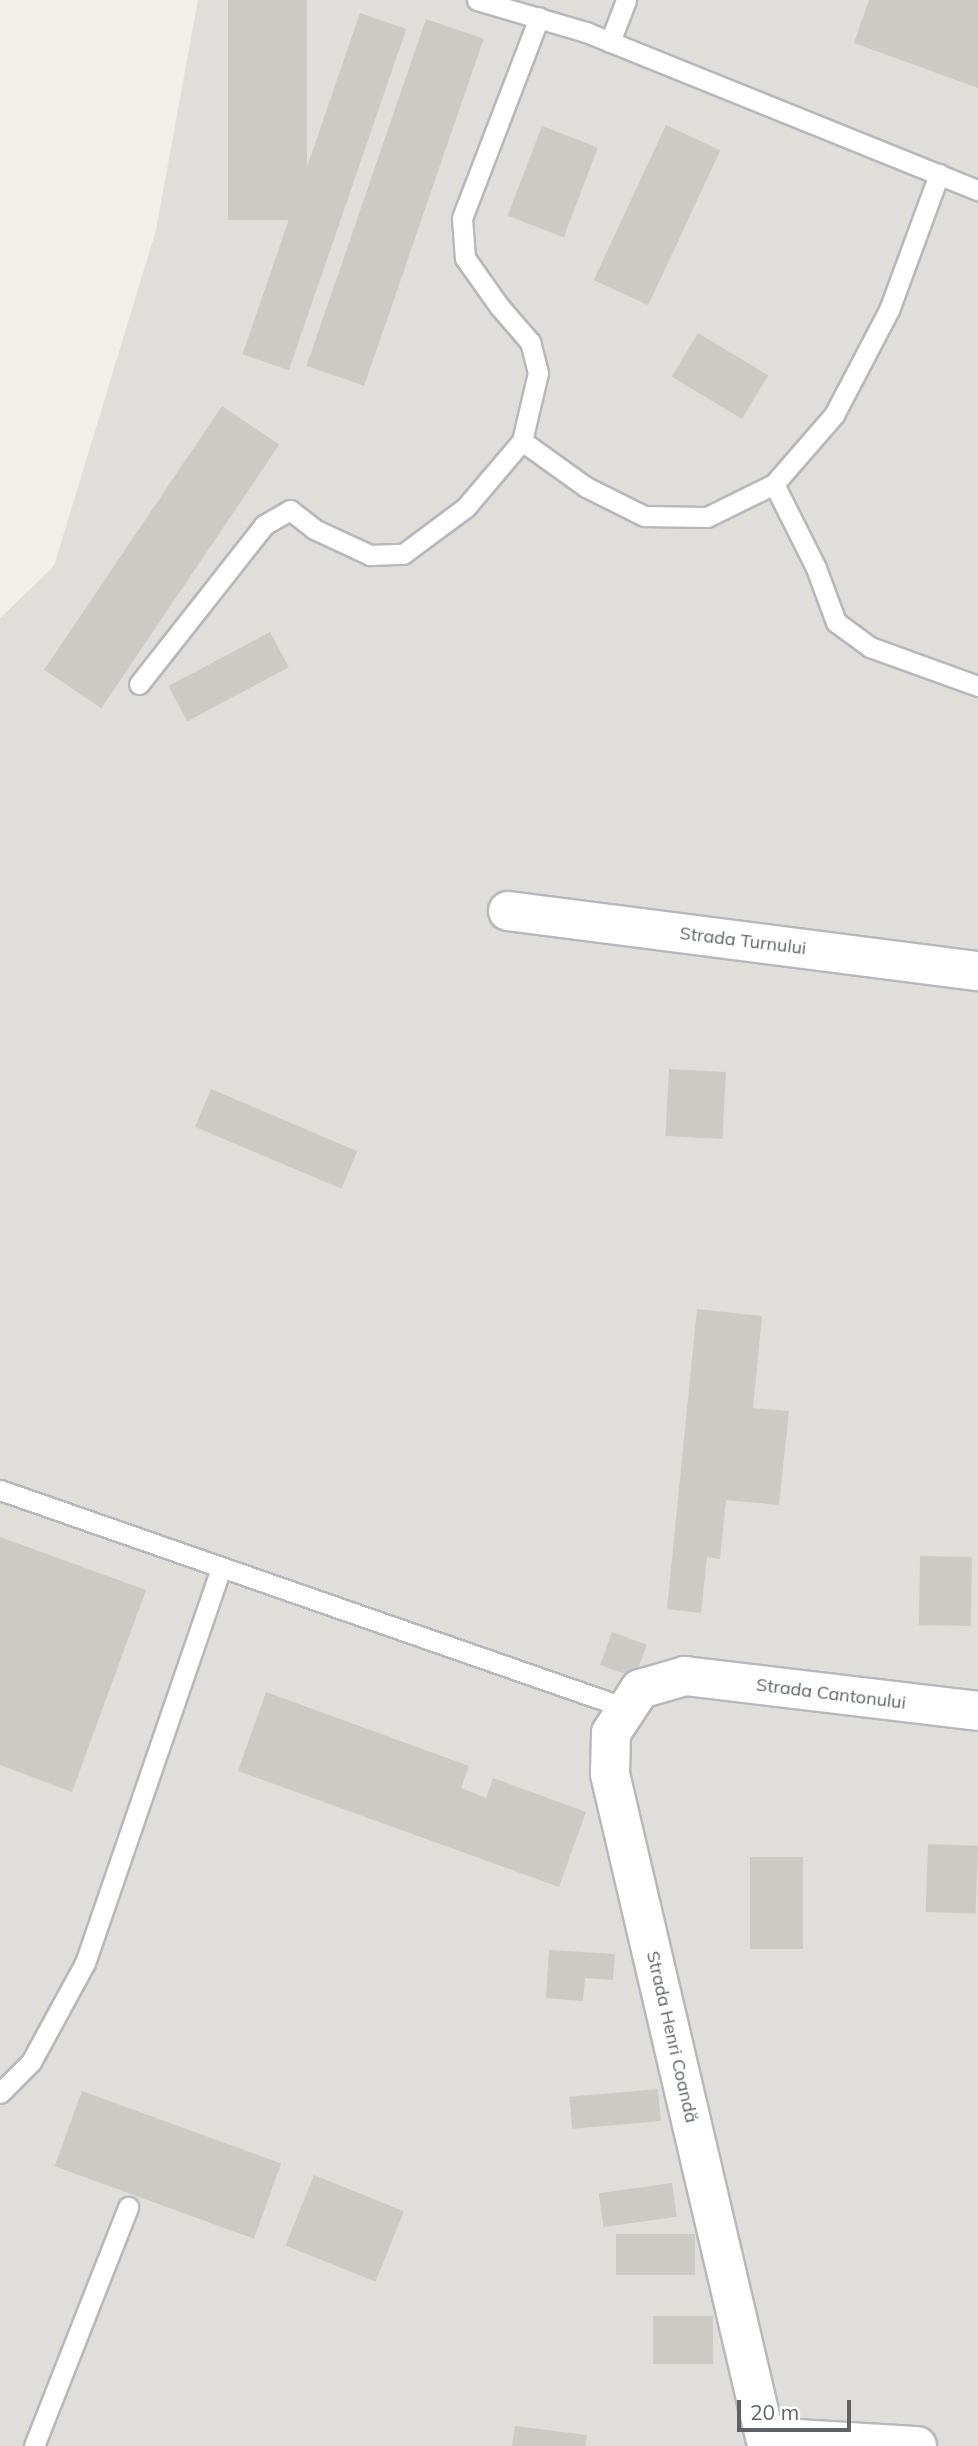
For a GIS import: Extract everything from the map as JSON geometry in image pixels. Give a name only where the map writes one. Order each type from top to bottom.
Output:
[{"type":"street","name":"Strada Turnului","points":[[508,911],[978,971]]},
{"type":"street","name":"Strada Henri Coandă","points":[[685,1676],[640,1689],[611,1733],[610,1774],[765,2437],[917,2446]]},
{"type":"street","name":"Strada Cantonului","points":[[685,1676],[978,1711]]},
{"type":"lane","points":[[477,0],[539,17],[610,42],[978,190]]},
{"type":"lane","points":[[610,42],[626,0]]},
{"type":"lane","points":[[139,684],[264,525],[290,510],[314,528],[370,555],[403,554],[466,507],[522,441],[538,373],[530,342],[499,306],[465,258],[462,218],[539,17]]},
{"type":"lane","points":[[522,441],[586,487],[644,516],[707,517],[774,484],[834,415],[883,322],[939,174]]},
{"type":"lane","points":[[774,484],[816,568],[836,622],[870,647],[978,686]]},
{"type":"lane","points":[[0,1490],[626,1709]]},
{"type":"lane","points":[[0,2093],[31,2062],[85,1963],[221,1569]]},
{"type":"lane","points":[[34,2446],[128,2207]]},
{"type":"shaded area","points":[[198,0],[978,0],[978,2446],[0,2446],[0,618],[54,566],[156,230]]},
{"type":"building","points":[[228,0],[307,0],[307,220],[228,220]]},
{"type":"building","points":[[869,0],[978,0],[978,88],[854,43]]},
{"type":"building","points":[[360,13],[406,29],[289,370],[242,354]]},
{"type":"building","points":[[426,19],[484,39],[364,386],[307,366]]},
{"type":"building","points":[[666,125],[720,150],[648,305],[594,280]]},
{"type":"building","points":[[542,126],[598,148],[564,237],[508,216]]},
{"type":"building","points":[[698,333],[768,375],[742,419],[672,377]]},
{"type":"building","points":[[222,406],[279,445],[101,708],[44,670]]},
{"type":"building","points":[[270,632],[289,667],[187,721],[168,686]]},
{"type":"building","points":[[669,1069],[726,1072],[722,1139],[665,1136]]},
{"type":"building","points":[[211,1089],[357,1151],[341,1189],[195,1127]]},
{"type":"building","points":[[697,1309],[762,1316],[753,1408],[789,1411],[779,1505],[726,1500],[720,1559],[707,1557],[701,1613],[667,1609]]},
{"type":"building","points":[[0,1537],[146,1590],[72,1792],[0,1765]]},
{"type":"building","points":[[920,1556],[972,1557],[971,1626],[919,1625]]},
{"type":"building","points":[[612,1632],[647,1645],[635,1678],[600,1665]]},
{"type":"building","points":[[266,1692],[469,1766],[461,1788],[486,1798],[493,1778],[586,1812],[559,1887],[238,1771]]},
{"type":"building","points":[[928,1844],[978,1846],[976,1914],[926,1912]]},
{"type":"building","points":[[750,1857],[803,1857],[803,1949],[750,1949]]},
{"type":"building","points":[[549,1950],[615,1954],[613,1980],[585,1978],[583,2001],[546,1998]]},
{"type":"building","points":[[658,2089],[661,2121],[572,2129],[569,2097]]},
{"type":"building","points":[[82,2091],[281,2164],[254,2239],[55,2166]]},
{"type":"building","points":[[314,2175],[404,2211],[375,2282],[286,2245]]},
{"type":"building","points":[[672,2183],[677,2217],[603,2227],[599,2193]]},
{"type":"building","points":[[616,2234],[695,2234],[695,2275],[616,2275]]},
{"type":"building","points":[[653,2316],[713,2316],[713,2364],[653,2364]]},
{"type":"building","points":[[515,2426],[587,2435],[585,2446],[512,2446]]}]
